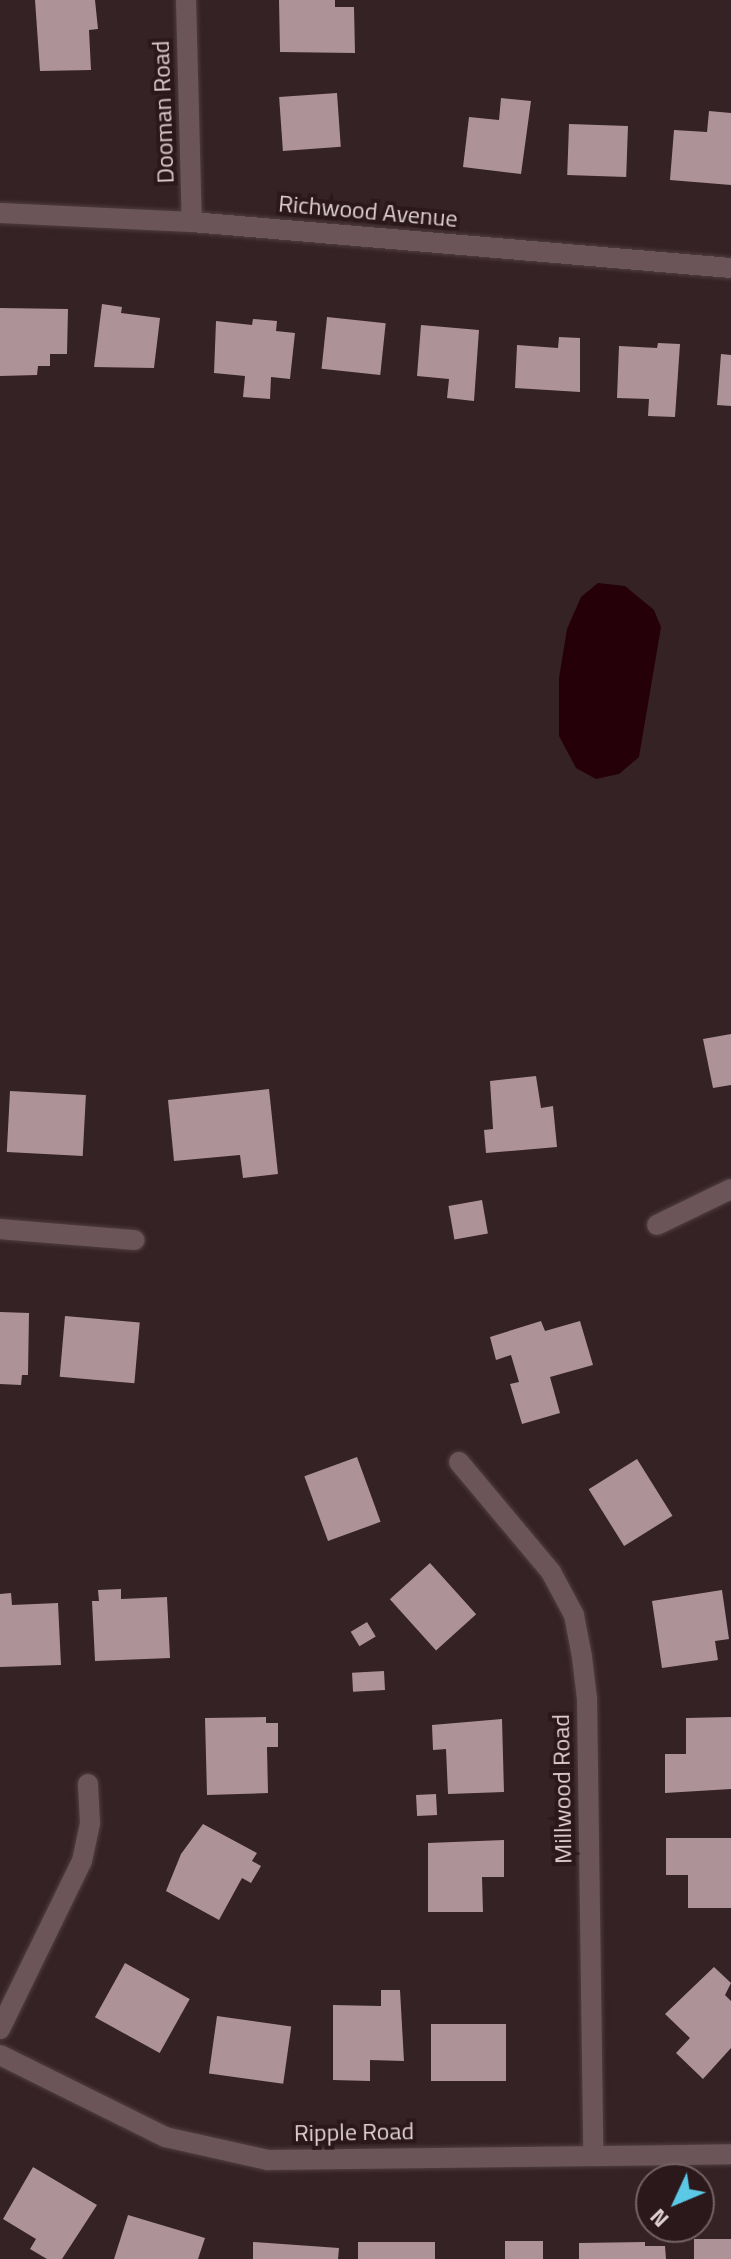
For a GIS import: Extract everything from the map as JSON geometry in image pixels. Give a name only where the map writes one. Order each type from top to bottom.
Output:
[{"type":"street","name":"Dooman Road","points":[[186,0],[192,222]]},
{"type":"street","name":"Richwood Avenue","points":[[0,213],[192,222],[731,268]]},
{"type":"street","points":[[657,1225],[731,1189]]},
{"type":"street","points":[[0,1229],[135,1240]]},
{"type":"street","name":"Millwood Road","points":[[459,1462],[551,1572],[574,1615],[587,1699],[593,2154]]},
{"type":"street","points":[[0,2029],[82,1861],[90,1823],[88,1784]]},
{"type":"street","name":"Ripple Road","points":[[0,2055],[117,2117],[211,2151],[268,2160],[731,2154]]},
{"type":"shaded area","points":[[598,583],[625,586],[654,610],[661,627],[639,757],[619,774],[596,779],[576,768],[559,736],[559,678],[567,629],[581,597]]},
{"type":"building","points":[[35,0],[95,0],[98,29],[89,30],[91,70],[40,71]]},
{"type":"building","points":[[279,0],[335,0],[335,7],[354,7],[355,53],[280,52]]},
{"type":"building","points":[[337,93],[341,147],[283,151],[279,97]]},
{"type":"building","points":[[501,98],[531,101],[521,174],[463,167],[469,117],[499,120]]},
{"type":"building","points":[[709,111],[731,113],[731,185],[670,180],[674,130],[707,132]]},
{"type":"building","points":[[569,124],[628,126],[626,177],[567,175]]},
{"type":"building","points":[[102,304],[122,307],[121,313],[160,318],[154,368],[94,367]]},
{"type":"building","points":[[0,308],[68,309],[67,354],[50,354],[50,366],[38,366],[37,375],[0,376]]},
{"type":"building","points":[[327,317],[386,323],[380,375],[322,369]]},
{"type":"building","points":[[253,319],[277,321],[276,331],[295,333],[290,379],[271,377],[270,399],[243,397],[245,376],[214,373],[216,321],[252,325]]},
{"type":"building","points":[[421,325],[479,330],[474,401],[447,398],[449,379],[417,376]]},
{"type":"building","points":[[559,337],[580,338],[580,392],[515,388],[517,345],[558,348]]},
{"type":"building","points":[[658,343],[680,344],[675,417],[648,416],[649,399],[617,398],[619,346],[657,348]]},
{"type":"building","points":[[721,354],[731,355],[731,406],[717,405]]},
{"type":"building","points":[[731,1034],[731,1085],[713,1088],[703,1039]]},
{"type":"building","points":[[536,1076],[541,1108],[553,1106],[557,1147],[486,1153],[484,1130],[493,1129],[490,1081]]},
{"type":"building","points":[[269,1089],[278,1174],[243,1178],[240,1155],[174,1161],[168,1100]]},
{"type":"building","points":[[10,1091],[86,1095],[83,1156],[7,1152]]},
{"type":"building","points":[[482,1200],[488,1233],[454,1239],[449,1206]]},
{"type":"building","points":[[0,1312],[29,1313],[28,1375],[22,1375],[21,1385],[0,1384]]},
{"type":"building","points":[[65,1316],[140,1323],[134,1383],[60,1377]]},
{"type":"building","points":[[541,1321],[545,1331],[580,1321],[593,1365],[550,1377],[560,1413],[522,1424],[510,1384],[519,1382],[511,1355],[496,1360],[490,1337]]},
{"type":"building","points":[[357,1457],[381,1522],[328,1541],[304,1476]]},
{"type":"building","points":[[637,1459],[673,1516],[624,1546],[589,1489]]},
{"type":"building","points":[[430,1563],[476,1614],[436,1650],[390,1599]]},
{"type":"building","points":[[121,1589],[121,1599],[167,1597],[170,1658],[95,1661],[92,1601],[99,1601],[98,1590]]},
{"type":"building","points":[[722,1590],[729,1639],[715,1641],[718,1660],[662,1668],[652,1601]]},
{"type":"building","points":[[11,1593],[12,1605],[58,1603],[61,1665],[0,1667],[0,1594]]},
{"type":"building","points":[[367,1622],[376,1637],[359,1646],[351,1632]]},
{"type":"building","points":[[384,1671],[385,1690],[353,1692],[352,1673]]},
{"type":"building","points":[[266,1717],[266,1723],[278,1723],[278,1747],[267,1747],[268,1793],[207,1795],[205,1718]]},
{"type":"building","points":[[731,1717],[731,1789],[665,1793],[665,1754],[686,1754],[686,1718]]},
{"type":"building","points":[[502,1719],[504,1792],[448,1794],[446,1749],[433,1750],[432,1725]]},
{"type":"building","points":[[436,1794],[437,1815],[417,1816],[416,1795]]},
{"type":"building","points":[[203,1824],[257,1853],[252,1861],[261,1866],[251,1883],[242,1878],[219,1920],[166,1891],[181,1854]]},
{"type":"building","points":[[666,1838],[731,1838],[731,1908],[688,1908],[688,1875],[666,1875]]},
{"type":"building","points":[[504,1840],[504,1877],[482,1877],[483,1912],[428,1912],[428,1843]]},
{"type":"building","points":[[125,1963],[190,1999],[160,2053],[95,2017]]},
{"type":"building","points":[[714,1967],[731,1983],[725,1995],[731,2001],[731,2048],[703,2079],[676,2053],[690,2038],[665,2014]]},
{"type":"building","points":[[381,1990],[400,1990],[404,2061],[370,2060],[370,2081],[333,2080],[333,2005],[381,2006]]},
{"type":"building","points":[[217,2016],[291,2026],[283,2084],[209,2073]]},
{"type":"building","points":[[431,2024],[506,2024],[506,2081],[431,2081]]},
{"type":"building","points":[[33,2167],[97,2205],[62,2259],[47,2259],[30,2249],[36,2239],[3,2219]]},
{"type":"building","points":[[128,2215],[205,2238],[198,2259],[114,2259]]},
{"type":"building","points":[[731,2239],[731,2259],[694,2259],[694,2243]]},
{"type":"building","points":[[505,2241],[543,2241],[543,2259],[505,2259]]},
{"type":"building","points":[[253,2242],[339,2248],[338,2259],[253,2259]]},
{"type":"building","points":[[358,2242],[435,2242],[435,2259],[358,2259]]},
{"type":"building","points":[[635,2242],[645,2243],[645,2246],[665,2246],[666,2259],[579,2259],[579,2243]]}]
